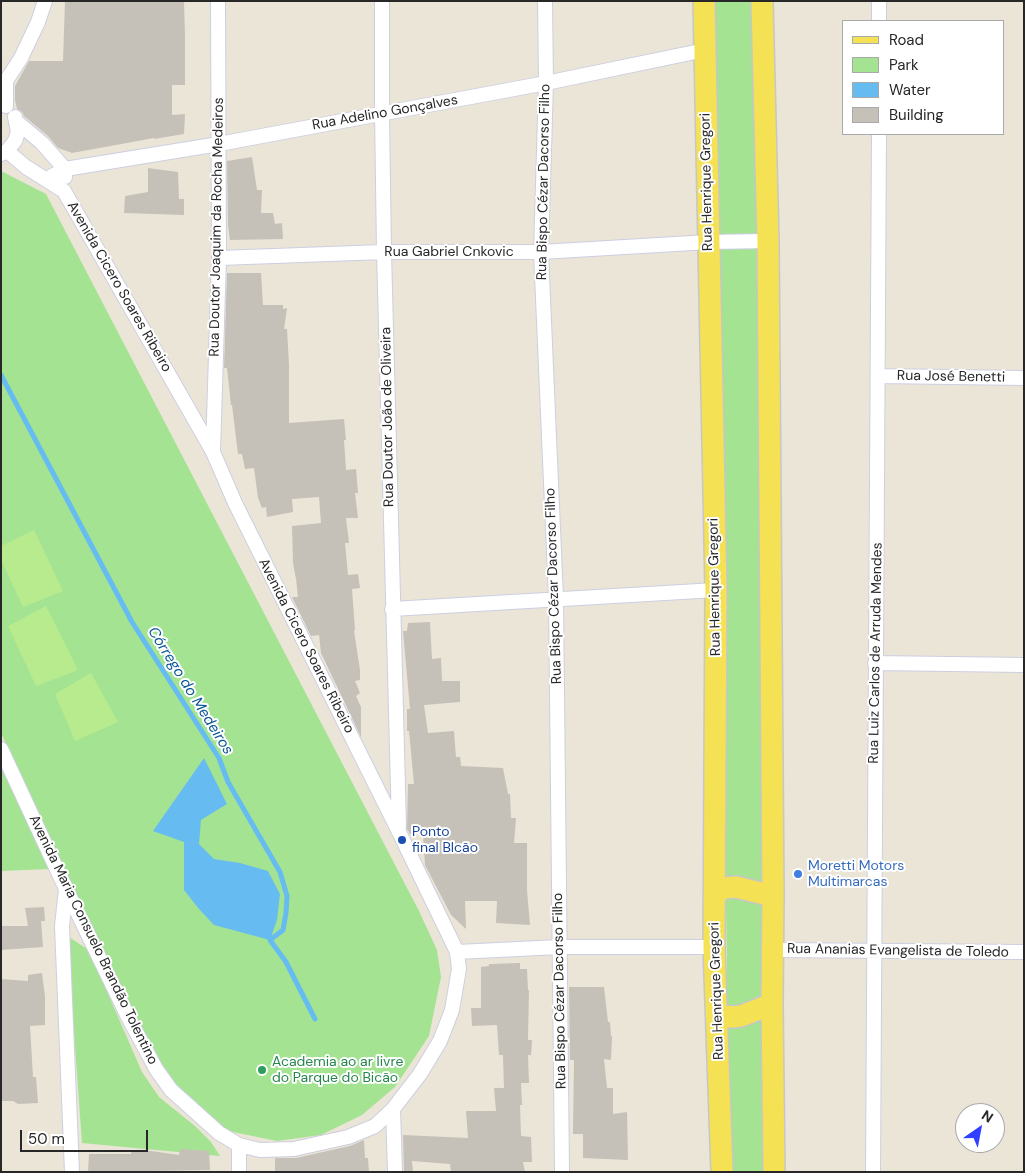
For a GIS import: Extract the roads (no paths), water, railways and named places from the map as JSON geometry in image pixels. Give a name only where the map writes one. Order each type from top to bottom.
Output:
[{"type":"main road","name":"Rua Henrique Gregori","points":[[704,1],[716,590],[714,947],[722,1172]]},
{"type":"main road","points":[[762,1],[768,241],[774,1172]]},
{"type":"main road","points":[[715,894],[724,888],[736,886],[773,896]]},
{"type":"main road","points":[[717,1015],[741,1016],[772,1004]]},
{"type":"street","points":[[45,1],[22,58],[6,81],[3,106],[15,117],[18,132],[15,141],[4,153],[64,191]]},
{"type":"street","name":"Rua Doutor Joaquim da Rocha Medeiros","points":[[213,452],[219,258],[218,1]]},
{"type":"street","name":"Rua Doutor João de Oliveira","points":[[382,1],[384,252],[399,832]]},
{"type":"street","name":"Rua Bispo Cézar Dacorso Filho","points":[[545,1],[546,83],[541,252],[556,598],[562,1172]]},
{"type":"street","points":[[880,1],[880,20]]},
{"type":"street","name":"Rua Adelino Gonçalves","points":[[65,169],[219,144],[546,83],[704,50]]},
{"type":"street","points":[[17,122],[42,143],[65,169],[64,191]]},
{"type":"street","name":"Rua Luiz Carlos de Arruda Mendes","points":[[872,1172],[879,376],[879,135]]},
{"type":"street","points":[[49,180],[52,176],[65,169]]},
{"type":"street","name":"Avenida Cicero Soares Ribeiro","points":[[64,191],[213,452],[235,503],[457,952],[459,969],[452,1010],[440,1041],[420,1074],[392,1109]]},
{"type":"street","name":"Rua Gabriel Cnkovic","points":[[219,258],[384,252],[541,252],[709,242],[768,241]]},
{"type":"street","name":"Rua José Benetti","points":[[879,376],[1024,378]]},
{"type":"street","points":[[392,608],[716,590]]},
{"type":"street","points":[[875,663],[1024,665]]},
{"type":"street","name":"Avenida Maria Consuelo Brandão Tolentino","points":[[1,749],[128,1018],[156,1069],[171,1090],[219,1133],[239,1145],[260,1150],[294,1149],[348,1137],[375,1126],[392,1109]]},
{"type":"street","points":[[66,889],[62,926],[72,1172]]},
{"type":"street","points":[[457,952],[559,947],[714,947]]},
{"type":"street","name":"Rua Ananias Evangelista de Toledo","points":[[772,950],[1024,952]]},
{"type":"street","points":[[392,1109],[395,1172]]},
{"type":"street","points":[[239,1145],[239,1172]]},
{"type":"water","points":[[204,758],[227,804],[201,820],[199,844],[214,859],[240,863],[268,871],[280,894],[277,920],[270,940],[214,925],[184,890],[184,842],[153,831]]},
{"type":"waterway","name":"Córrego do Medeiros","points":[[1,375],[132,622],[219,758],[228,782],[280,872],[287,896],[286,913],[283,930],[270,940],[286,962],[315,1019]]},
{"type":"place","name":"Ponto final BIcão","points":[[402,840]]},
{"type":"place","name":"Moretti Motors Multimarcas","points":[[798,874]]},
{"type":"place","name":"Academia ao ar livre do Parque do Bicão","points":[[262,1070]]}]
